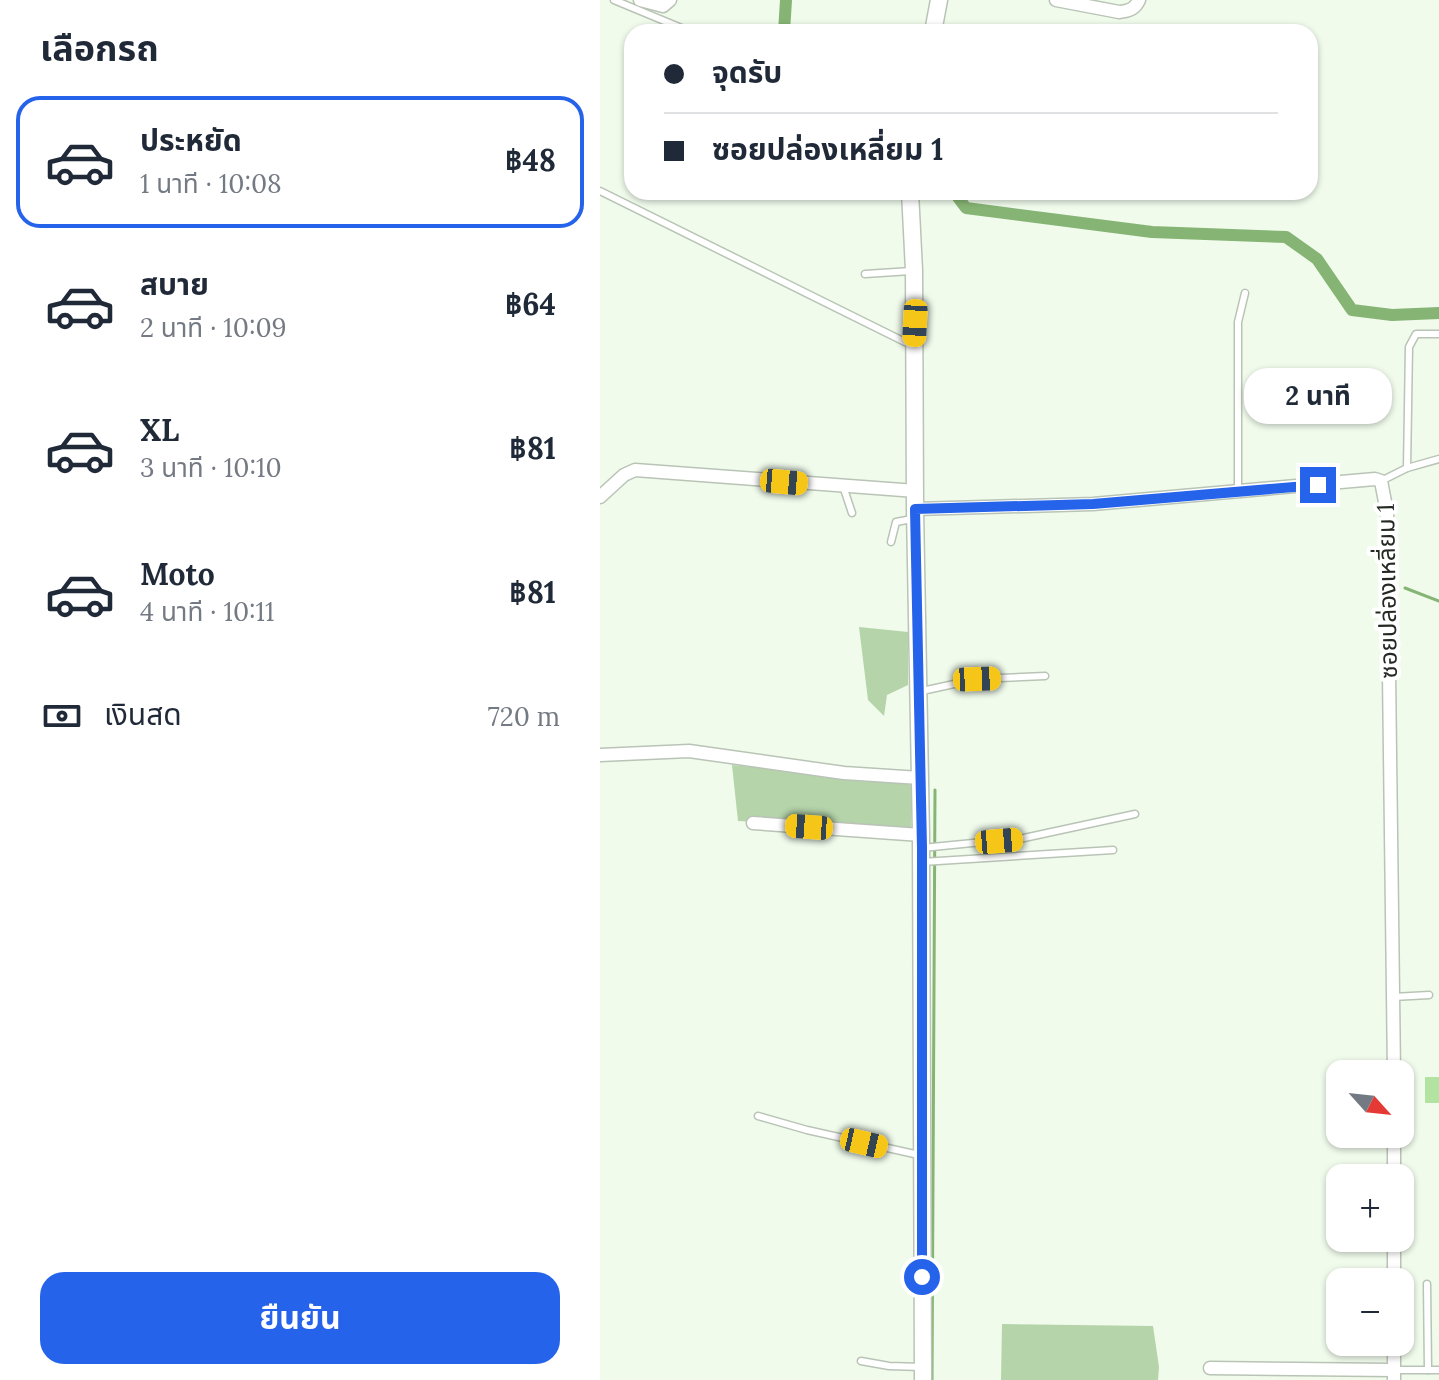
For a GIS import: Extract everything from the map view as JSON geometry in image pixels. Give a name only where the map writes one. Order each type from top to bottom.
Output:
[{"type":"street","points":[[640,0],[663,6],[670,0]]},
{"type":"street","points":[[934,24],[939,0]]},
{"type":"street","points":[[1056,0],[1119,12],[1129,11],[1139,0]]},
{"type":"street","points":[[910,200],[922,848],[922,1374]]},
{"type":"street","points":[[600,497],[624,475],[635,470],[916,491]]},
{"type":"street","name":"ซอยปล่องเหลี่ยม 1","points":[[915,514],[1093,504],[1375,479],[1381,481],[1387,512],[1394,1060]]},
{"type":"street","points":[[600,755],[689,751],[844,773],[920,778]]},
{"type":"street","points":[[753,823],[922,848]]},
{"type":"street","points":[[1210,1368],[1394,1375]]},
{"type":"lane","points":[[614,0],[672,24]]},
{"type":"lane","points":[[600,191],[914,346]]},
{"type":"lane","points":[[865,274],[914,270]]},
{"type":"lane","points":[[1238,493],[1238,322],[1245,293]]},
{"type":"lane","points":[[1407,468],[1409,347],[1416,334],[1439,334]]},
{"type":"lane","points":[[1381,481],[1407,468],[1439,459]]},
{"type":"lane","points":[[843,486],[852,513]]},
{"type":"lane","points":[[891,542],[896,522],[915,514]]},
{"type":"lane","points":[[919,691],[977,679],[1045,676]]},
{"type":"lane","points":[[922,848],[1024,838],[1135,814]]},
{"type":"lane","points":[[922,848],[1113,850]]},
{"type":"lane","points":[[1393,997],[1429,995]]},
{"type":"lane","points":[[758,1116],[922,1156]]},
{"type":"lane","points":[[1427,1284],[1428,1370]]},
{"type":"lane","points":[[861,1361],[922,1374]]},
{"type":"lane","points":[[1394,1375],[1439,1370]]},
{"type":"green space","points":[[859,627],[908,632],[908,685],[887,695],[884,716],[868,700]]},
{"type":"green space","points":[[732,765],[903,781],[912,786],[911,830],[738,821]]},
{"type":"green space","points":[[1002,1324],[1153,1326],[1158,1380],[1001,1380]]},
{"type":"building","points":[[1425,1077],[1439,1077],[1439,1103],[1425,1103]]},
{"type":"waterway","points":[[784,24],[786,0]]},
{"type":"waterway","points":[[960,200],[966,208],[1152,232],[1286,237],[1317,259],[1352,310],[1392,315],[1439,313]]},
{"type":"waterway","points":[[1405,588],[1439,601]]},
{"type":"waterway","points":[[932,1380],[935,790]]},
{"type":"route","points":[[922,1277],[922,848],[915,509],[1093,504],[1318,485]]}]
